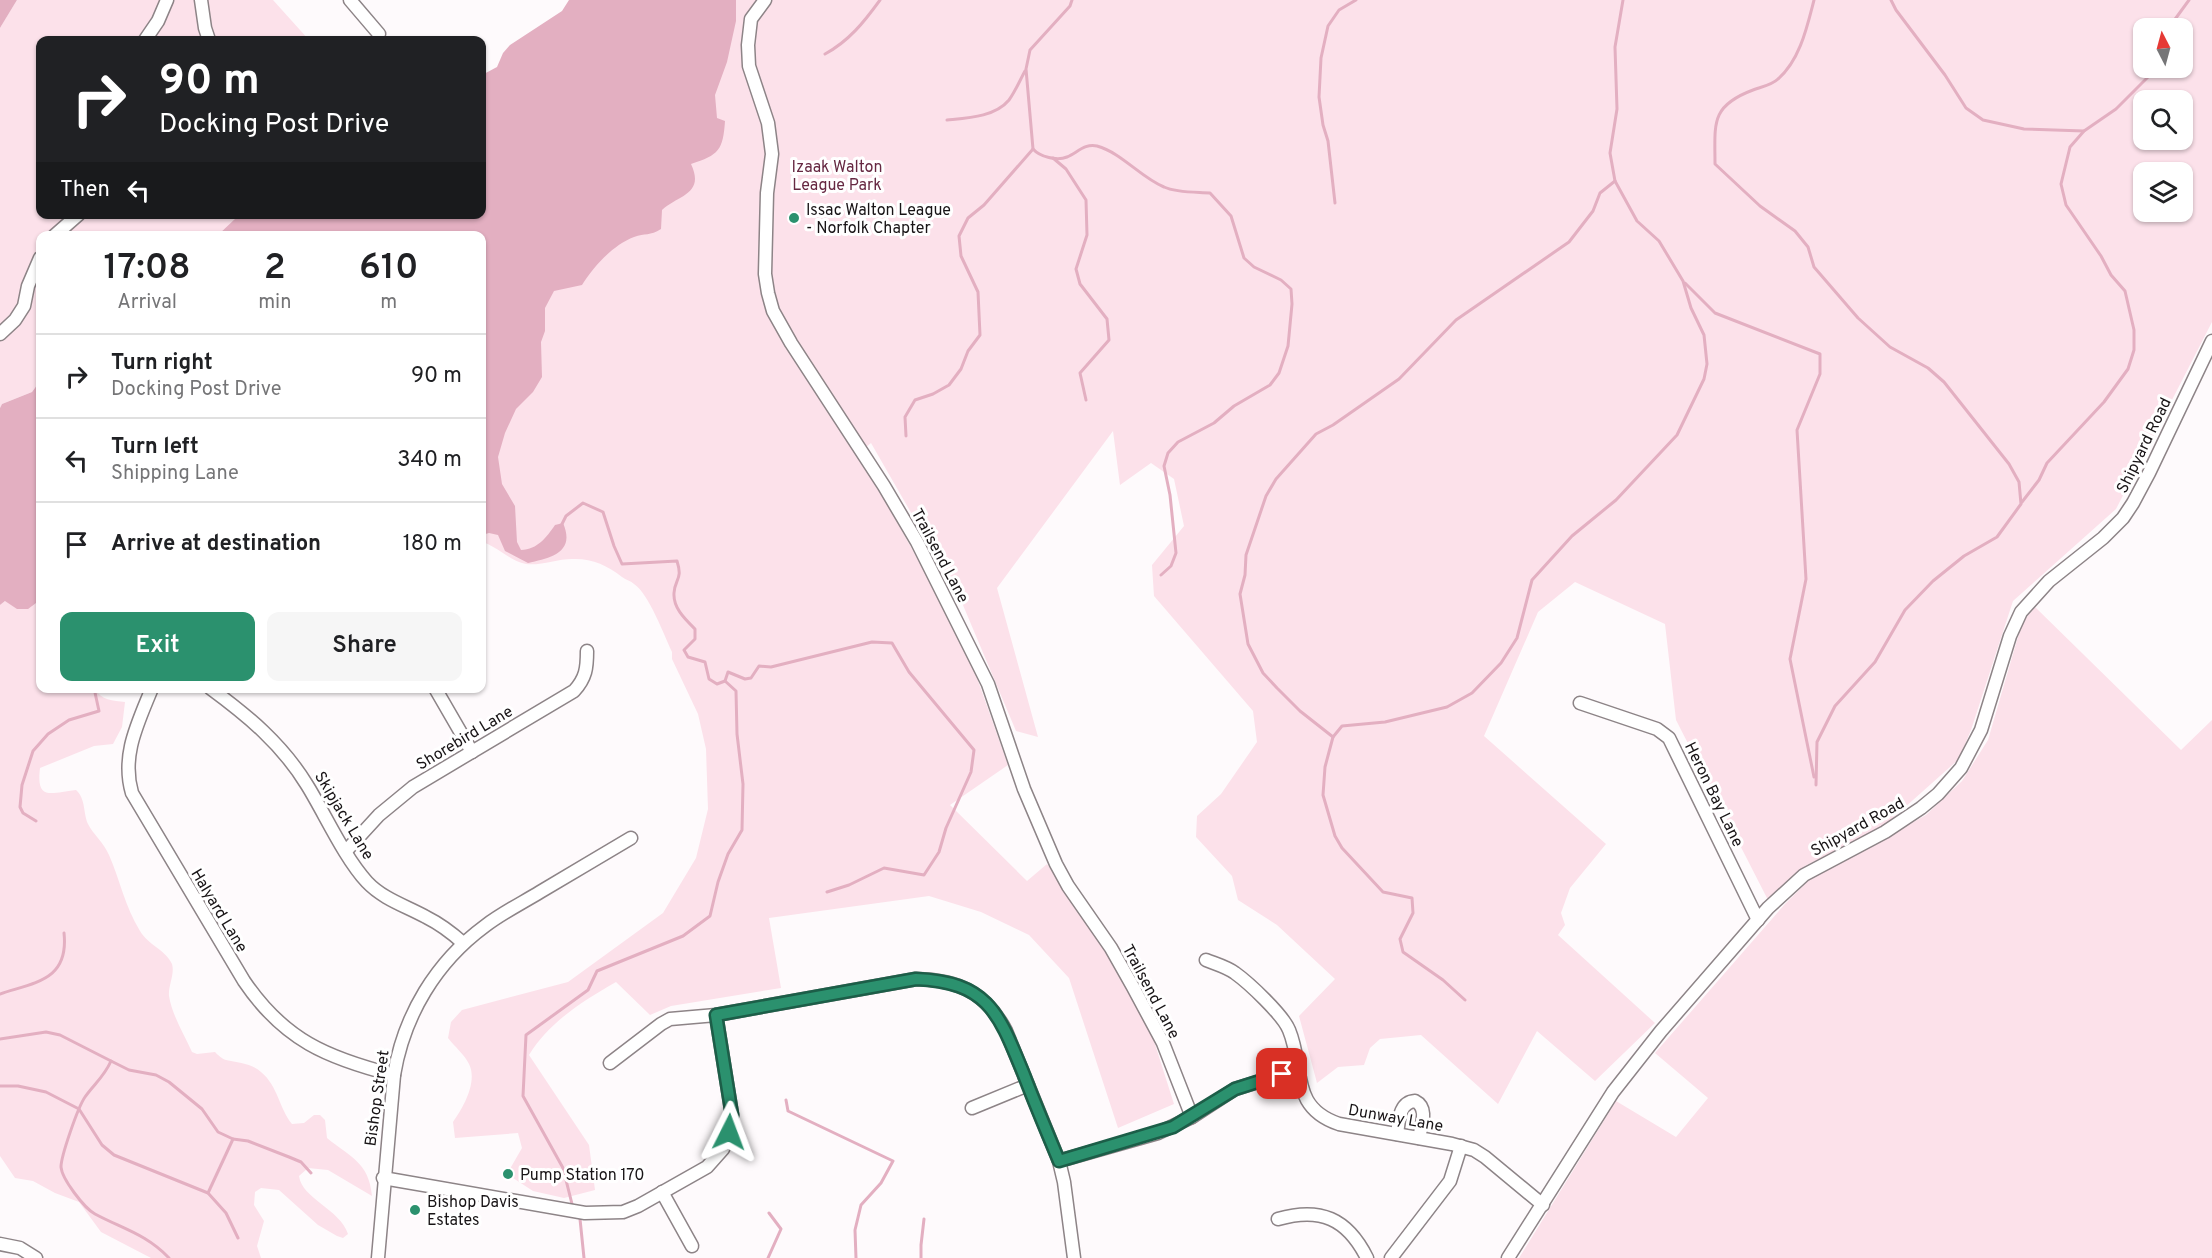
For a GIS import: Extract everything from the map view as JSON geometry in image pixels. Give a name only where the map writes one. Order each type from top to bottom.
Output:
[{"type":"street","points":[[148,36],[158,21],[167,0]]},
{"type":"street","points":[[201,0],[208,36]]},
{"type":"street","points":[[350,0],[379,33]]},
{"type":"street","name":"Trailsend Lane","points":[[765,0],[751,19],[748,45],[749,66],[768,123],[772,154],[767,193],[765,274],[773,310],[791,343],[884,486],[917,542],[988,684],[1010,751],[1056,864],[1133,987],[1163,1044],[1192,1117]]},
{"type":"street","points":[[60,231],[73,219]]},
{"type":"street","points":[[0,334],[15,320],[24,306],[28,286],[36,267]]},
{"type":"street","name":"Shipyard Road","points":[[1508,1258],[1598,1114],[1638,1059],[1787,888],[1804,875],[1902,822],[1938,794],[1961,768],[1981,730],[2010,636],[2020,612],[2049,581],[2103,538],[2123,518],[2149,473],[2212,340]]},
{"type":"street","name":"Shorebird Lane","points":[[346,851],[379,815],[402,795],[574,691],[583,681],[586,672],[587,651]]},
{"type":"street","name":"Halyard Lane","points":[[150,693],[134,732],[128,754],[128,775],[132,793],[244,981],[256,999],[277,1021],[309,1045],[336,1059],[394,1075]]},
{"type":"street","name":"Skipjack Lane","points":[[217,693],[251,719],[283,751],[306,783],[363,878],[380,893],[438,923],[463,944]]},
{"type":"street","points":[[438,693],[472,752]]},
{"type":"street","name":"Heron Bay Lane","points":[[1580,703],[1666,734],[1758,920]]},
{"type":"street","name":"Bishop Street","points":[[378,1258],[383,1178],[394,1075],[399,1047],[416,1006],[435,976],[463,944],[502,915],[631,838]]},
{"type":"street","name":"Dunway Lane","points":[[1206,960],[1234,972],[1284,1021],[1292,1040],[1297,1070],[1308,1102],[1316,1112],[1339,1124],[1461,1146],[1485,1157],[1543,1205]]},
{"type":"street","points":[[610,1063],[670,1019],[716,1015],[916,979],[941,980],[958,985],[974,993],[1000,1018],[1059,1161],[1074,1258]]},
{"type":"street","points":[[383,1178],[585,1213],[623,1212],[707,1167],[723,1149],[732,1115],[716,1015]]},
{"type":"street","points":[[1059,1161],[1158,1133],[1192,1117],[1235,1089],[1297,1070]]},
{"type":"street","points":[[972,1108],[1028,1085]]},
{"type":"street","points":[[1397,1134],[1403,1107],[1410,1101],[1415,1101],[1422,1106],[1423,1111],[1419,1138]]},
{"type":"street","points":[[1391,1258],[1450,1181],[1461,1146]]},
{"type":"street","points":[[662,1192],[692,1246]]},
{"type":"street","points":[[1278,1219],[1305,1213],[1329,1218],[1341,1224],[1352,1234],[1367,1258]]},
{"type":"street","points":[[0,1244],[20,1248],[36,1258]]},
{"type":"green space","points":[[17,0],[273,0],[305,36],[36,36],[36,219],[235,219],[222,231],[36,231],[36,386],[32,392],[2,404],[0,408],[0,28]]},
{"type":"green space","name":"Izaak Walton League Park","points":[[683,0],[2212,0],[2212,322],[2116,509],[2013,601],[1971,730],[1959,759],[1885,825],[1805,866],[1768,900],[1676,720],[1665,624],[1575,582],[1538,612],[1484,736],[1606,844],[1570,888],[1561,913],[1565,925],[1558,935],[1655,1023],[1595,1081],[1537,1031],[1498,1104],[1421,1035],[1380,1039],[1370,1048],[1364,1065],[1338,1067],[1317,1083],[1299,1016],[1335,979],[1277,925],[1238,900],[1232,876],[1196,837],[1197,816],[1221,794],[1257,742],[1253,711],[1154,596],[1152,565],[1184,526],[1174,479],[1151,463],[1120,485],[1113,431],[997,588],[1038,737],[1016,731],[960,598],[871,443],[859,453],[966,647],[1008,765],[950,805],[1027,881],[1047,864],[1141,1000],[1174,1104],[1118,1128],[1069,978],[1029,935],[981,912],[929,896],[769,918],[781,988],[671,1006],[650,1015],[616,982],[579,1005],[546,1032],[529,1055],[589,1145],[595,1190],[564,1198],[533,1191],[507,1174],[522,1148],[518,1133],[455,1138],[453,1122],[465,1102],[472,1079],[467,1061],[448,1038],[451,1022],[462,1010],[568,982],[663,913],[696,858],[708,809],[706,749],[698,714],[672,659],[672,652],[656,615],[640,589],[599,563],[572,559],[526,564],[486,544],[486,233],[519,209]]},
{"type":"green space","points":[[36,517],[36,693],[98,693],[104,698],[125,702],[122,727],[113,744],[94,746],[40,768],[40,786],[47,792],[76,790],[79,794],[88,824],[109,855],[135,922],[143,936],[166,955],[172,964],[169,996],[175,1017],[192,1052],[197,1054],[215,1052],[220,1057],[257,1069],[275,1090],[292,1124],[304,1123],[314,1115],[320,1115],[325,1120],[327,1138],[363,1168],[372,1196],[328,1170],[308,1168],[299,1176],[307,1191],[344,1225],[348,1234],[343,1238],[318,1225],[279,1190],[261,1188],[255,1192],[254,1205],[264,1221],[257,1246],[261,1258],[151,1258],[101,1232],[79,1202],[33,1181],[15,1178],[0,1156],[0,605],[5,601]]},
{"type":"green space","points":[[2035,607],[2181,750],[2212,720],[2212,1258],[1519,1258],[1616,1101],[1676,1137],[1708,1098],[1655,1053],[1785,904],[1809,880],[1926,815],[1962,781],[1988,740],[2022,623]]},
{"type":"shaded area","points":[[0,0],[17,0],[0,28]]},
{"type":"shaded area","points":[[569,0],[736,0],[736,21],[727,62],[715,95],[717,118],[725,121],[723,139],[718,150],[708,158],[691,164],[695,182],[688,193],[662,210],[661,229],[654,233],[634,237],[619,245],[598,264],[582,285],[554,291],[545,308],[545,331],[541,342],[542,377],[533,392],[516,409],[505,433],[498,457],[502,484],[515,506],[517,542],[521,550],[537,545],[555,525],[563,523],[566,533],[566,541],[559,552],[545,559],[528,563],[505,551],[498,535],[486,534],[486,231],[222,231],[235,219],[486,219],[486,73],[497,67],[503,53],[510,45],[562,11]]},
{"type":"shaded area","points":[[36,386],[36,603],[28,609],[17,609],[5,601],[0,605],[0,408],[2,404],[32,392]]},
{"type":"waterway","points":[[825,54],[856,30],[880,0]]},
{"type":"waterway","points":[[906,436],[905,417],[915,400],[949,385],[980,335],[978,292],[961,256],[959,236],[968,218],[984,205],[1033,149],[1026,69],[1030,50],[1070,6],[1072,0]]},
{"type":"waterway","points":[[1335,203],[1328,141],[1319,97],[1321,58],[1328,26],[1339,10],[1356,0]]},
{"type":"waterway","points":[[1465,1000],[1443,980],[1403,952],[1400,939],[1413,913],[1412,898],[1383,892],[1342,848],[1335,836],[1323,795],[1325,767],[1333,737],[1342,726],[1385,722],[1447,707],[1472,693],[1501,663],[1517,638],[1532,580],[1572,536],[1616,500],[1677,435],[1704,379],[1707,364],[1704,335],[1691,308],[1683,281],[1659,241],[1637,221],[1615,181],[1610,153],[1617,109],[1615,47],[1623,0]]},
{"type":"waterway","points":[[1814,0],[1802,42],[1786,71],[1773,83],[1739,96],[1722,110],[1716,127],[1715,164],[1760,206],[1795,231],[1808,247],[1814,267],[1858,318],[1890,347],[1928,368],[1944,382],[2009,464],[2019,482],[2021,504],[1997,537],[1964,556],[1933,581],[1905,610],[1875,662],[1835,706],[1817,742],[1816,785]]},
{"type":"waterway","points":[[1891,0],[1966,108],[1983,120],[2024,129],[2084,131]]},
{"type":"waterway","points":[[2176,18],[2189,0]]},
{"type":"waterway","points":[[947,120],[980,116],[1003,106],[1009,100],[1025,71]]},
{"type":"waterway","points":[[2022,502],[2039,480],[2047,463],[2104,402],[2128,369],[2134,350],[2134,330],[2125,291],[2111,275],[2101,256],[2066,205],[2061,184],[2070,147],[2084,131],[2116,109],[2147,78]]},
{"type":"waterway","points":[[1033,149],[1044,156],[1058,159],[1093,145],[1115,154],[1164,187],[1210,193],[1231,216],[1244,258],[1254,267],[1281,280],[1291,289],[1288,346],[1279,373],[1270,385],[1234,406],[1214,423],[1178,442],[1168,453],[1164,466],[1170,495],[1176,553],[1171,566],[1161,575]]},
{"type":"waterway","points":[[1053,158],[1066,169],[1086,200],[1087,235],[1076,269],[1080,284],[1107,319],[1109,340],[1080,373],[1086,400]]},
{"type":"waterway","points":[[1333,737],[1300,711],[1263,673],[1248,644],[1240,594],[1245,575],[1246,555],[1266,496],[1276,479],[1316,434],[1333,425],[1399,379],[1456,320],[1569,242],[1593,211],[1600,193],[1615,181]]},
{"type":"waterway","points":[[1685,283],[1715,313],[1820,354],[1820,374],[1797,430],[1806,579],[1790,659],[1814,777]]},
{"type":"waterway","points":[[561,526],[566,516],[583,503],[603,512],[622,564],[677,561],[679,576],[674,593],[675,604],[695,629],[695,639],[684,650],[688,657],[705,662],[709,679],[717,684],[725,681],[728,672],[745,679],[751,678],[759,666],[771,667],[872,642],[892,643],[909,672],[974,750],[971,772],[946,828],[939,852],[924,875],[884,868],[849,885],[827,892]]},
{"type":"waterway","points":[[572,1204],[563,1168],[523,1096],[526,1035],[588,990],[597,971],[683,936],[710,916],[728,854],[742,830],[743,784],[737,734],[736,691],[725,681]]},
{"type":"waterway","points":[[36,821],[23,813],[20,807],[22,785],[33,751],[48,734],[69,720],[99,711],[95,693]]},
{"type":"waterway","points":[[0,994],[37,982],[55,970],[61,961],[64,949],[64,933]]},
{"type":"waterway","points":[[0,1039],[46,1032],[60,1035],[111,1061],[85,1097],[78,1111],[64,1153],[62,1172],[74,1193],[90,1211],[143,1237],[169,1258]]},
{"type":"waterway","points":[[111,1061],[129,1070],[156,1075],[169,1082],[202,1109],[218,1132],[301,1162],[311,1173]]},
{"type":"waterway","points":[[0,1086],[18,1086],[46,1092],[79,1109],[102,1145],[114,1155],[208,1193],[226,1213],[238,1238]]},
{"type":"waterway","points":[[786,1100],[788,1111],[893,1161],[881,1183],[861,1205],[855,1230],[856,1258]]},
{"type":"waterway","points":[[208,1193],[233,1139]]},
{"type":"waterway","points":[[768,1258],[781,1229],[769,1213]]},
{"type":"waterway","points":[[580,1219],[584,1258]]},
{"type":"waterway","points":[[921,1258],[924,1219]]},
{"type":"place","name":"Issac Walton League - Norfolk Chapter","points":[[794,218]]},
{"type":"place","name":"Pump Station 170","points":[[508,1174]]},
{"type":"place","name":"Bishop Davis Estates","points":[[415,1210]]},
{"type":"route","points":[[729,1132],[732,1115],[716,1015],[916,979],[941,980],[958,985],[974,993],[1000,1018],[1059,1161],[1158,1133],[1192,1117],[1235,1089],[1282,1074]]}]
